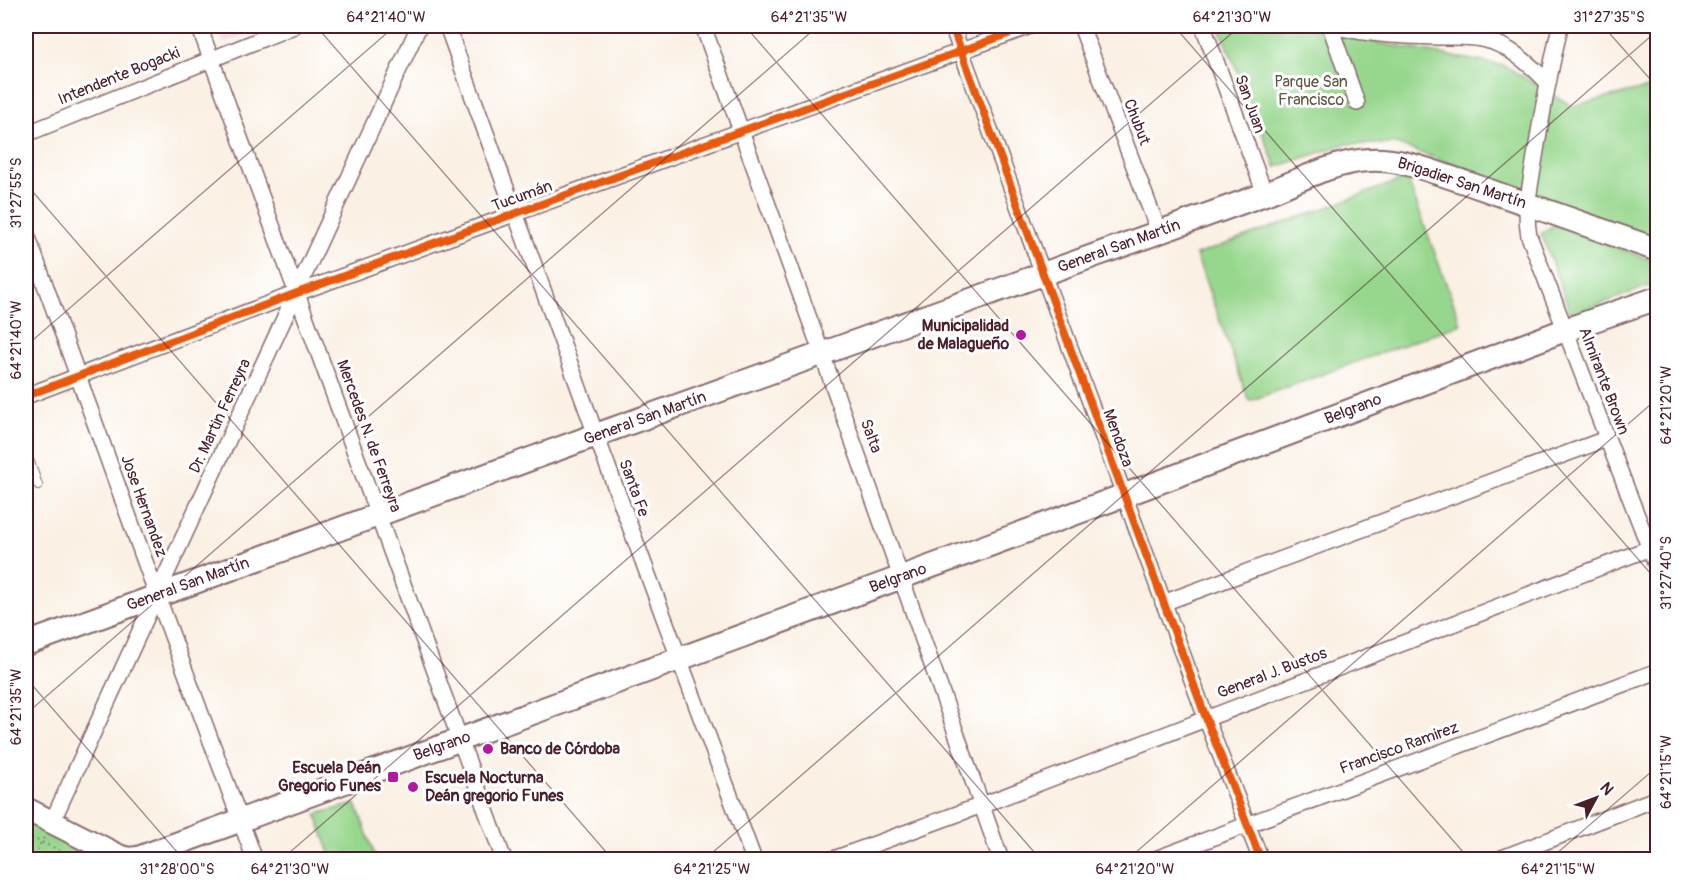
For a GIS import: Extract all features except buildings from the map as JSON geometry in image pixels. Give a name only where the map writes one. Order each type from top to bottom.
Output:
[{"type":"main road","name":"Brigadier San Martín","points":[[1265,194],[1331,168],[1370,160],[1390,160],[1526,203],[1658,250]]},
{"type":"main road","name":"General San Martín","points":[[26,644],[596,435],[1265,194]]},
{"type":"main road","name":"Belgrano","points":[[138,859],[678,657],[1125,495],[1565,330],[1658,298]]},
{"type":"main road","points":[[26,809],[119,856],[138,859]]},
{"type":"street","name":"Mercedes N. de Ferreyra","points":[[199,26],[504,860]]},
{"type":"street","name":"Intendente Bogacki","points":[[26,134],[294,26]]},
{"type":"street","name":"Dr. Martin Ferreyra","points":[[51,822],[419,26]]},
{"type":"street","name":"Santa Fe","points":[[447,26],[754,860]]},
{"type":"street","name":"Salta","points":[[703,26],[1002,860]]},
{"type":"street","name":"Mendoza","points":[[952,26],[1163,603],[1261,860]]},
{"type":"street","name":"Tucumán","points":[[26,396],[297,293],[1030,26]]},
{"type":"street","name":"Chubut","points":[[1081,26],[1159,232]]},
{"type":"street","name":"San Juan","points":[[1203,26],[1265,194]]},
{"type":"street","points":[[1357,102],[1332,26],[1377,35],[1458,31],[1494,43],[1526,62],[1548,83]]},
{"type":"street","name":"Almirante Brown","points":[[1560,26],[1538,130],[1526,203],[1526,221],[1529,236],[1606,439],[1653,546],[1658,570]]},
{"type":"street","name":"Jose Hernandez","points":[[26,232],[255,860]]},
{"type":"street","points":[[1163,603],[1606,439]]},
{"type":"street","name":"General J. Bustos","points":[[831,860],[982,805],[1653,546]]},
{"type":"street","name":"Francisco Ramirez","points":[[1153,860],[1658,670]]},
{"type":"street","points":[[1497,860],[1658,798]]},
{"type":"lane","points":[[26,451],[38,486]]},
{"type":"path","points":[[26,836],[81,860]]},
{"type":"path","points":[[34,860],[41,842]]},
{"type":"shaded area","points":[[217,26],[266,26],[223,43]]},
{"type":"green space","name":"Parque San Francisco","points":[[1219,26],[1322,26],[1325,33],[1505,66],[1572,106],[1657,86],[1657,238],[1396,144],[1345,144],[1276,167]]},
{"type":"green space","points":[[1407,178],[1461,324],[1249,401],[1196,255]]},
{"type":"green space","points":[[1554,225],[1657,262],[1657,283],[1571,315],[1541,233]]},
{"type":"green space","points":[[356,804],[376,859],[332,859],[316,814]]},
{"type":"green space","points":[[26,809],[137,859],[26,859]]},
{"type":"cycle path","points":[[952,26],[1206,718],[1261,860]]},
{"type":"cycle path","points":[[26,396],[297,293],[1030,26]]},
{"type":"place","name":"Municipalidad de Malagueño","points":[[1021,335]]},
{"type":"place","name":"Banco de Córdoba","points":[[488,749]]},
{"type":"place","name":"Escuela Deán Gregorio Funes","points":[[393,777]]},
{"type":"place","name":"Escuela Nocturna Deán gregorio Funes","points":[[413,787]]}]
